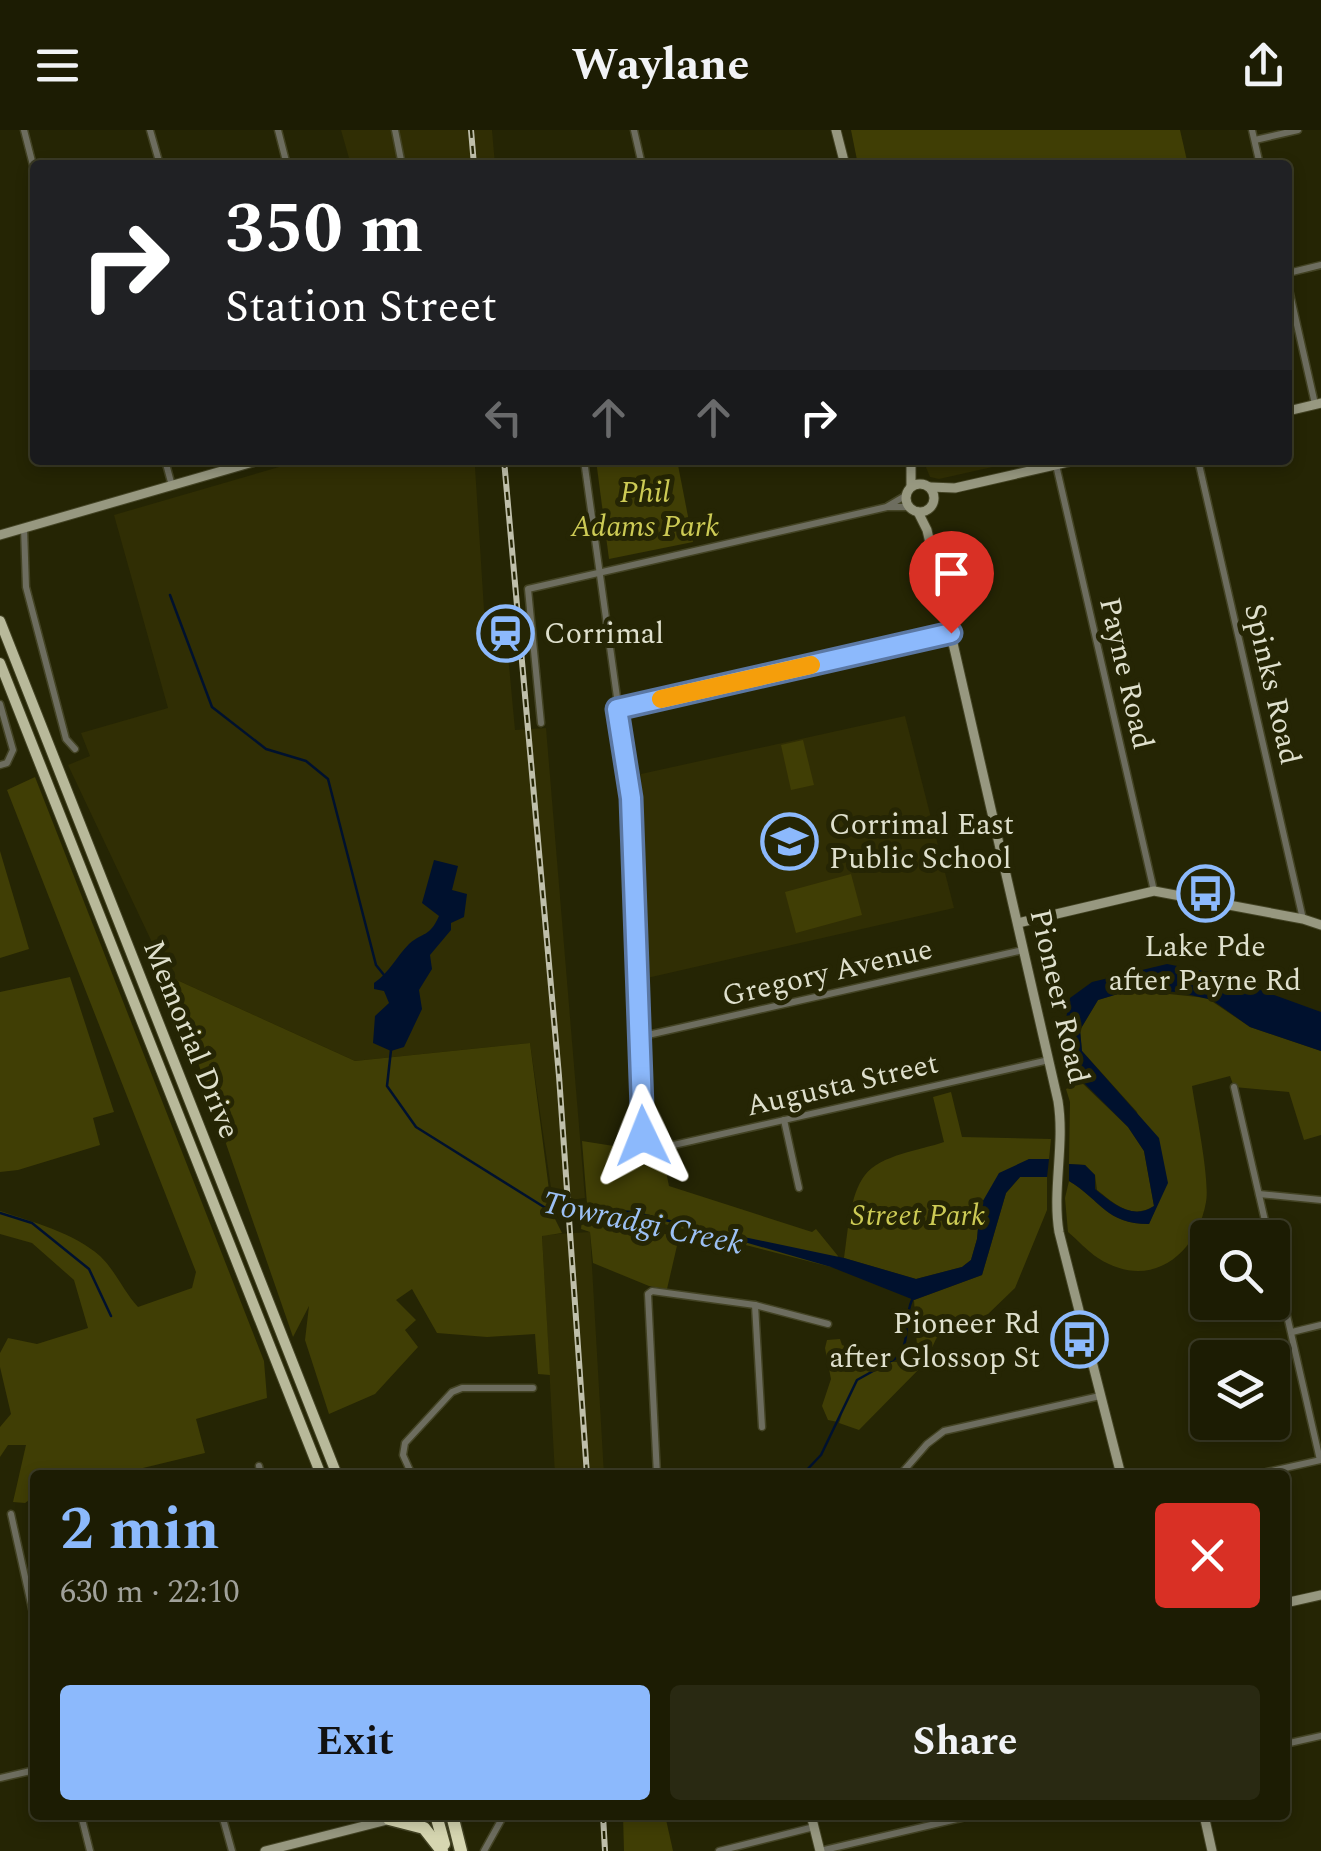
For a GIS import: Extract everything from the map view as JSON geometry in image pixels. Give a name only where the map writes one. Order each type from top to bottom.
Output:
[{"type":"highway","points":[[394,1820],[424,1828],[444,1851]]},
{"type":"highway","points":[[437,1820],[444,1851]]},
{"type":"highway","points":[[453,1820],[460,1851]]},
{"type":"main road","points":[[836,130],[843,160]]},
{"type":"main road","points":[[1292,410],[1318,404]]},
{"type":"main road","points":[[3,533],[243,465]]},
{"type":"main road","points":[[905,496],[911,486],[911,465]]},
{"type":"main road","points":[[913,465],[927,486],[931,504]]},
{"type":"main road","points":[[911,486],[955,488],[1056,465]]},
{"type":"main road","points":[[914,510],[955,488]]},
{"type":"main road","name":"Pioneer Road","points":[[905,496],[927,530],[1049,1060],[1060,1111],[1059,1232],[1119,1470]]},
{"type":"main road","name":"Pioneer Road","points":[[927,530],[931,504]]},
{"type":"main road","name":"Memorial Drive","points":[[0,621],[335,1470]]},
{"type":"main road","name":"Memorial Drive","points":[[0,663],[319,1470]]},
{"type":"main road","points":[[1018,923],[1154,892],[1321,925]]},
{"type":"main road","points":[[1290,1602],[1321,1595]]},
{"type":"main road","points":[[265,1851],[386,1820]]},
{"type":"main road","points":[[812,1820],[820,1851]]},
{"type":"main road","points":[[1205,1820],[1212,1851]]},
{"type":"street","points":[[24,130],[32,160]]},
{"type":"street","points":[[150,130],[159,160]]},
{"type":"street","points":[[278,130],[286,160]]},
{"type":"street","points":[[395,130],[401,160]]},
{"type":"street","points":[[634,130],[641,160]]},
{"type":"street","points":[[1252,130],[1259,160]]},
{"type":"street","points":[[1255,140],[1298,130]]},
{"type":"street","points":[[1292,272],[1321,266]]},
{"type":"street","points":[[1292,302],[1318,404]]},
{"type":"street","points":[[166,465],[172,486]]},
{"type":"street","points":[[585,465],[631,798],[640,1037]]},
{"type":"street","name":"Payne Road","points":[[1056,465],[1154,892]]},
{"type":"street","name":"Spinks Road","points":[[1199,465],[1303,919]]},
{"type":"street","points":[[888,507],[905,496]]},
{"type":"street","points":[[541,723],[528,589],[888,507],[914,510]]},
{"type":"street","points":[[24,528],[26,587],[66,739],[75,749]]},
{"type":"street","points":[[617,709],[951,633]]},
{"type":"street","points":[[0,704],[13,750],[6,763],[0,764]]},
{"type":"street","name":"Gregory Avenue","points":[[640,1037],[1024,950]]},
{"type":"street","name":"Augusta Street","points":[[640,1037],[646,1147],[656,1148],[1049,1060]]},
{"type":"street","points":[[1234,1087],[1266,1220]]},
{"type":"street","points":[[784,1120],[799,1188]]},
{"type":"street","points":[[1259,1194],[1321,1200]]},
{"type":"street","points":[[657,1470],[648,1294],[755,1305],[828,1324]]},
{"type":"street","points":[[755,1305],[762,1426]]},
{"type":"street","points":[[1276,1470],[1321,1460],[1289,1320]]},
{"type":"street","points":[[1292,1332],[1321,1325]]},
{"type":"street","points":[[410,1470],[403,1455],[404,1443],[452,1392],[462,1388],[533,1388]]},
{"type":"street","points":[[904,1470],[944,1431],[1100,1396]]},
{"type":"street","points":[[259,1466],[260,1470]]},
{"type":"street","points":[[12,1514],[30,1599]]},
{"type":"street","points":[[1290,1743],[1321,1736]]},
{"type":"street","points":[[0,1778],[30,1771]]},
{"type":"street","points":[[82,1820],[90,1851]]},
{"type":"street","points":[[223,1820],[232,1851]]},
{"type":"street","points":[[353,1820],[356,1828]]},
{"type":"street","points":[[484,1851],[501,1820]]},
{"type":"street","points":[[820,1851],[953,1820]]},
{"type":"street","points":[[718,1851],[814,1827]]},
{"type":"shaded area","points":[[341,130],[492,130],[495,160],[350,160]]},
{"type":"shaded area","points":[[286,465],[475,467],[484,610],[492,646],[507,644],[515,730],[546,728],[585,1198],[553,1202],[530,1043],[355,1061],[168,976],[68,765],[90,756],[81,733],[168,708],[114,515]]},
{"type":"shaded area","points":[[925,465],[1001,465],[939,479],[930,477]]},
{"type":"shaded area","name":"Corrimal East Public School","points":[[905,716],[954,908],[647,978],[641,774]]},
{"type":"shaded area","points":[[590,1232],[604,1470],[555,1470],[542,1235]]},
{"type":"green space","points":[[851,130],[1180,130],[1187,160],[857,160]]},
{"type":"green space","name":"Phil Adams Park","points":[[597,465],[678,465],[693,542],[609,559]]},
{"type":"green space","points":[[803,740],[814,785],[791,790],[781,745]]},
{"type":"green space","points":[[35,777],[264,1361],[267,1398],[196,1419],[205,1453],[135,1470],[30,1470],[30,1500],[25,1503],[13,1502],[26,1445],[8,1445],[0,1457],[0,1427],[11,1414],[0,1353],[8,1338],[37,1344],[88,1328],[74,1280],[32,1243],[0,1234],[0,1211],[53,1229],[90,1248],[138,1307],[192,1288],[196,1272],[7,790]]},
{"type":"green space","points":[[0,851],[29,949],[0,958]]},
{"type":"green space","points":[[851,874],[862,915],[796,933],[785,892]]},
{"type":"green space","points":[[168,976],[355,1061],[530,1043],[552,1213],[562,1233],[542,1236],[550,1375],[538,1374],[535,1334],[487,1337],[437,1333],[412,1289],[396,1300],[416,1320],[405,1330],[418,1347],[375,1394],[329,1414],[305,1340],[309,1306],[293,1337]]},
{"type":"green space","points":[[70,977],[114,1112],[93,1118],[100,1145],[0,1172],[0,992]]},
{"type":"green space","points":[[1131,990],[1207,998],[1250,1027],[1321,1051],[1321,1135],[1304,1140],[1289,1092],[1234,1087],[1230,1076],[1192,1086],[1206,1202],[1202,1220],[1190,1220],[1190,1242],[1181,1253],[1152,1269],[1117,1267],[1098,1258],[1068,1232],[1065,1198],[1069,1181],[1123,1220],[1149,1224],[1157,1205],[1137,1112],[1082,1051],[1080,1030],[1098,1000]]},
{"type":"green space","points":[[1081,1082],[1128,1127],[1144,1151],[1154,1206],[1138,1211],[1124,1208],[1097,1190],[1095,1175],[1085,1165],[1069,1164],[1070,1102],[1066,1089]]},
{"type":"green space","name":"Street Park","points":[[951,1092],[962,1137],[1051,1139],[1049,1159],[1029,1159],[980,1206],[971,1260],[962,1267],[916,1279],[844,1258],[852,1204],[865,1175],[891,1158],[944,1142],[933,1097]]},
{"type":"green space","points":[[582,1141],[633,1149],[644,1158],[663,1157],[669,1186],[812,1232],[816,1229],[838,1256],[831,1267],[587,1204]]},
{"type":"green space","points":[[1020,1177],[1047,1177],[1047,1210],[1015,1288],[987,1315],[945,1327],[925,1363],[859,1430],[839,1423],[842,1414],[838,1422],[828,1420],[822,1406],[831,1379],[827,1340],[840,1339],[842,1345],[887,1362],[904,1362],[917,1347],[914,1300],[982,1275],[1006,1193]]},
{"type":"green space","points":[[582,1219],[642,1237],[661,1233],[679,1237],[667,1289],[649,1286],[593,1263],[590,1232],[581,1229]]},
{"type":"green space","points":[[623,1820],[666,1820],[673,1851],[624,1851]]},
{"type":"water","points":[[434,860],[458,866],[452,890],[467,894],[464,917],[451,923],[451,930],[430,955],[432,969],[419,990],[422,1009],[404,1047],[391,1051],[373,1043],[375,1016],[389,1003],[384,991],[374,989],[374,983],[409,944],[429,931],[439,916],[422,903]]},
{"type":"water","points":[[1167,964],[1213,973],[1321,1012],[1321,1051],[1250,1027],[1212,1000],[1178,992],[1131,990],[1098,1000],[1080,1030],[1082,1051],[1159,1138],[1168,1183],[1149,1224],[1135,1223],[1113,1216],[1069,1181],[1069,1164],[1085,1165],[1095,1175],[1095,1189],[1116,1204],[1138,1212],[1154,1206],[1144,1151],[1128,1127],[1070,1069],[1062,1039],[1070,998],[1092,982]]},
{"type":"water","points":[[1029,1159],[1049,1159],[1047,1177],[1020,1177],[1006,1193],[982,1275],[914,1300],[831,1267],[741,1241],[739,1236],[844,1258],[916,1279],[962,1267],[971,1260],[980,1206],[999,1173]]},
{"type":"waterway","name":"Towradgi Creek","points":[[170,595],[212,707],[266,749],[306,761],[328,779],[376,965],[384,975]]},
{"type":"waterway","name":"Towradgi Creek","points":[[391,1050],[387,1086],[416,1127],[544,1207],[632,1212],[740,1238]]},
{"type":"waterway","points":[[0,1213],[32,1223],[89,1269],[111,1316]]},
{"type":"waterway","points":[[807,1470],[821,1455],[857,1380],[900,1356],[912,1300]]},
{"type":"railway","points":[[471,130],[474,160]]},
{"type":"railway","points":[[504,465],[559,1076],[587,1470]]},
{"type":"railway","points":[[603,1820],[605,1851]]},
{"type":"slow traffic","points":[[661,699],[811,665]]},
{"type":"place","name":"Corrimal","points":[[505,633]]},
{"type":"place","name":"Corrimal East Public School","points":[[790,841]]},
{"type":"place","name":"Lake Pde after Payne Rd","points":[[1205,893]]},
{"type":"place","name":"Pioneer Rd after Glossop St","points":[[1079,1340]]},
{"type":"route","points":[[643,1136],[631,798],[617,709],[951,633]]}]
